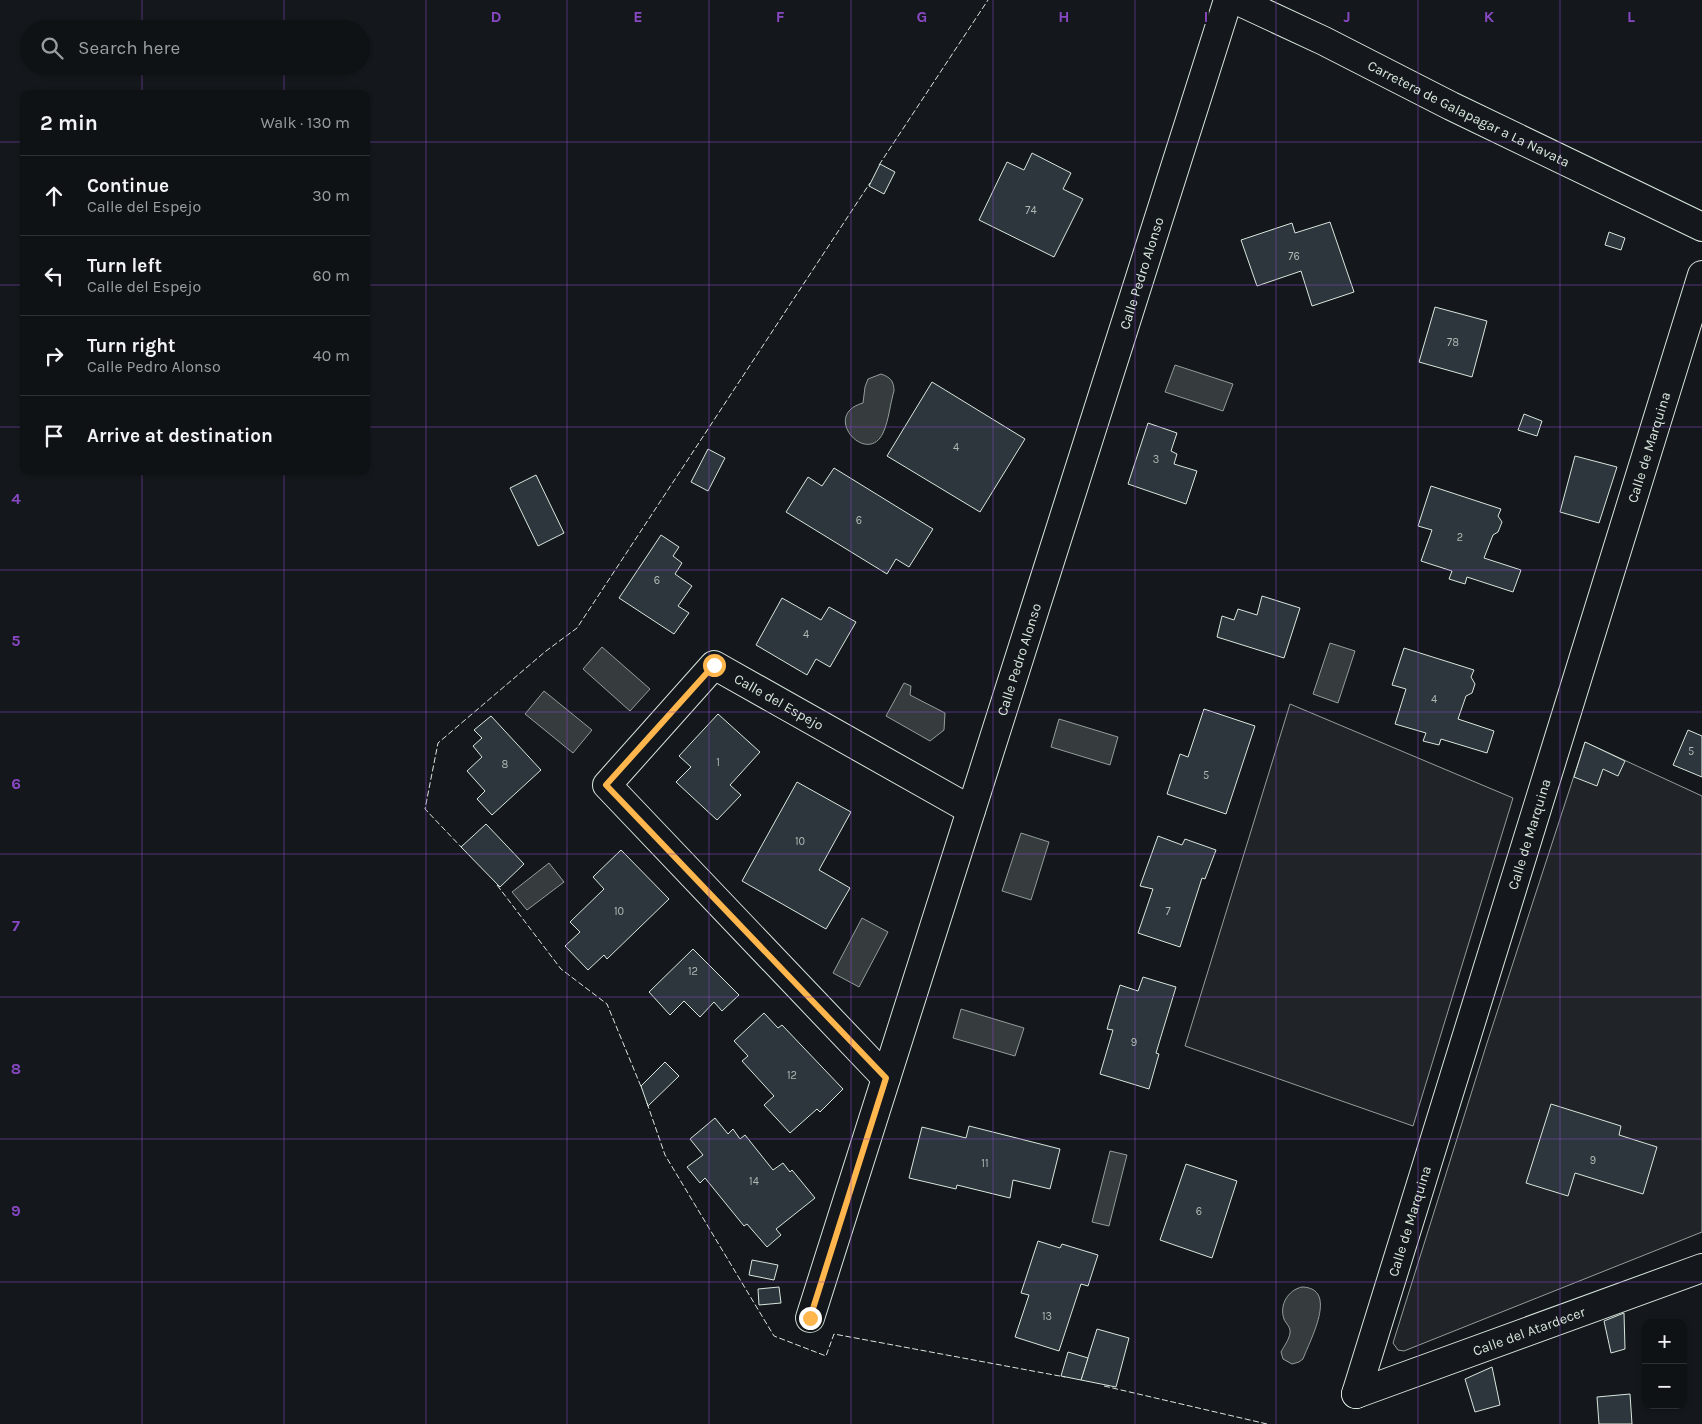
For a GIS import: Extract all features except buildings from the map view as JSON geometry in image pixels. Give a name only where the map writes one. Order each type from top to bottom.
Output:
[{"type":"street","name":"Calle Pedro Alonso","points":[[810,1318],[1228,0]]},
{"type":"street","name":"Carretera de Galapagar a La Navata","points":[[1236,0],[1324,41],[1450,106],[1702,227]]},
{"type":"street","name":"Calle de Marquina","points":[[1356,1394],[1702,275]]},
{"type":"street","name":"Calle del Espejo","points":[[886,1078],[606,785],[714,665],[971,810]]},
{"type":"street","name":"Calle del Atardecer","points":[[1356,1394],[1702,1268]]},
{"type":"shaded area","points":[[1175,365],[1233,384],[1223,411],[1165,392]]},
{"type":"shaded area","points":[[881,374],[891,380],[894,391],[887,423],[883,433],[876,442],[867,444],[858,442],[846,427],[846,418],[851,409],[863,403],[868,379]]},
{"type":"shaded area","points":[[1330,643],[1355,651],[1338,703],[1313,694]]},
{"type":"shaded area","points":[[602,647],[650,689],[630,711],[583,669]]},
{"type":"shaded area","points":[[904,683],[911,686],[910,695],[945,713],[944,730],[930,741],[886,716]]},
{"type":"shaded area","points":[[544,691],[592,730],[573,753],[525,714]]},
{"type":"shaded area","points":[[1290,704],[1513,798],[1413,1126],[1185,1046]]},
{"type":"shaded area","points":[[1059,719],[1118,737],[1110,765],[1051,747]]},
{"type":"shaded area","points":[[1585,742],[1702,796],[1702,1232],[1404,1351],[1398,1350],[1393,1343],[1487,1043]]},
{"type":"shaded area","points":[[1021,833],[1049,842],[1031,900],[1002,891]]},
{"type":"shaded area","points":[[549,863],[564,882],[527,910],[512,892]]},
{"type":"shaded area","points":[[862,918],[888,932],[859,987],[833,973]]},
{"type":"shaded area","points":[[961,1009],[1024,1028],[1015,1056],[953,1038]]},
{"type":"shaded area","points":[[1110,1151],[1127,1155],[1109,1226],[1092,1222]]},
{"type":"shaded area","points":[[1302,1287],[1313,1290],[1319,1296],[1319,1316],[1303,1359],[1292,1364],[1283,1359],[1281,1352],[1289,1338],[1290,1331],[1284,1319],[1283,1309],[1289,1295]]},
{"type":"fence","points":[[879,165],[988,0]]},
{"type":"fence","points":[[463,849],[425,809],[438,743],[546,651],[577,628],[870,183]]},
{"type":"fence","points":[[497,885],[561,969],[607,1004],[642,1089]]},
{"type":"fence","points":[[647,1103],[665,1155],[774,1336],[826,1356],[834,1334],[1065,1377]]},
{"type":"fence","points":[[1104,1386],[1267,1424]]},
{"type":"route","points":[[714,665],[606,785],[886,1078],[810,1318]]}]
